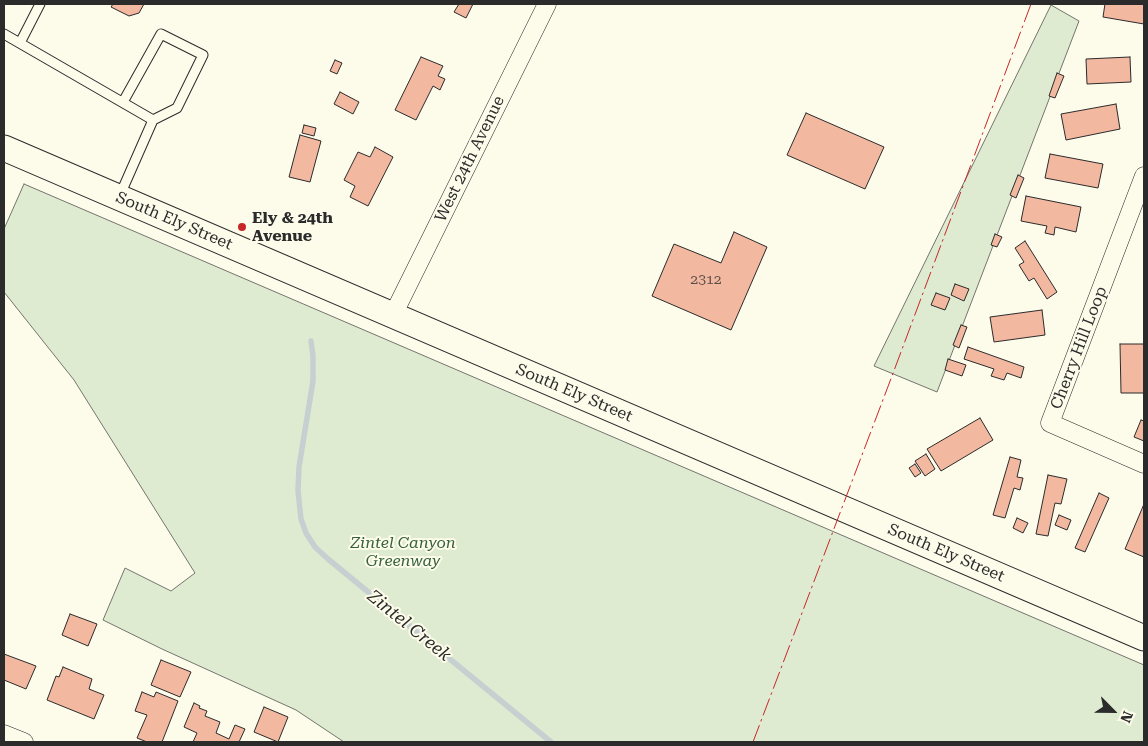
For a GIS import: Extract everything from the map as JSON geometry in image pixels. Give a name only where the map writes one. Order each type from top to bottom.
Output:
[{"type":"street","name":"West 24th Avenue","points":[[393,316],[547,4]]},
{"type":"street","name":"South Ely Street","points":[[4,148],[1144,638]]},
{"type":"street","name":"Cherry Hill Loop","points":[[1143,184],[1050,423],[1144,464]]},
{"type":"street","points":[[4,734],[24,742]]},
{"type":"lane","points":[[20,43],[40,4]]},
{"type":"lane","points":[[4,34],[153,120]]},
{"type":"lane","points":[[119,198],[153,120],[177,108],[204,55],[161,34],[123,102]]},
{"type":"green space","points":[[1051,5],[1079,21],[937,392],[874,366]]},
{"type":"green space","name":"Zintel Canyon Greenway","points":[[24,184],[1144,665],[1144,742],[344,742],[296,710],[103,620],[125,568],[171,591],[195,573],[74,380],[4,292],[4,229]]},
{"type":"building","points":[[113,4],[144,4],[139,13],[129,16],[111,7]]},
{"type":"building","points":[[459,4],[473,4],[466,18],[454,12]]},
{"type":"building","points":[[1105,4],[1144,4],[1144,24],[1103,17]]},
{"type":"building","points":[[421,57],[443,66],[438,76],[445,79],[440,90],[433,86],[416,120],[395,110]]},
{"type":"building","points":[[1130,57],[1131,82],[1087,84],[1086,59]]},
{"type":"building","points":[[335,60],[342,63],[337,74],[330,71]]},
{"type":"building","points":[[1057,73],[1064,76],[1055,98],[1049,96]]},
{"type":"building","points":[[340,92],[359,102],[353,114],[334,104]]},
{"type":"building","points":[[1116,104],[1120,129],[1066,140],[1061,114]]},
{"type":"building","points":[[806,113],[884,147],[865,189],[787,155]]},
{"type":"building","points":[[304,125],[316,128],[314,136],[302,133]]},
{"type":"building","points":[[300,135],[321,141],[310,182],[289,177]]},
{"type":"building","points":[[375,147],[393,157],[368,206],[350,197],[355,186],[344,180],[358,152],[370,157]]},
{"type":"building","points":[[1050,154],[1103,164],[1098,188],[1045,178]]},
{"type":"building","points":[[1018,175],[1024,178],[1016,198],[1010,195]]},
{"type":"building","points":[[1026,196],[1081,207],[1076,232],[1055,227],[1054,235],[1045,233],[1047,226],[1021,221]]},
{"type":"building","points":[[734,232],[767,247],[731,330],[652,296],[674,244],[721,263]]},
{"type":"building","points":[[995,234],[1002,237],[997,247],[991,245]]},
{"type":"building","points":[[1025,241],[1057,292],[1047,299],[1034,278],[1029,281],[1019,265],[1024,262],[1015,248]]},
{"type":"building","points":[[955,284],[969,289],[964,301],[951,295]]},
{"type":"building","points":[[936,293],[950,298],[945,310],[931,305]]},
{"type":"building","points":[[1042,310],[1045,335],[994,342],[990,317]]},
{"type":"building","points":[[961,325],[967,327],[959,348],[953,345]]},
{"type":"building","points":[[1120,344],[1144,344],[1144,393],[1121,393]]},
{"type":"building","points":[[968,347],[1024,367],[1021,378],[1007,373],[1004,380],[991,376],[994,369],[964,359]]},
{"type":"building","points":[[948,359],[966,365],[962,376],[945,370]]},
{"type":"building","points":[[980,418],[993,440],[941,471],[927,449]]},
{"type":"building","points":[[1141,420],[1144,421],[1144,441],[1134,437]]},
{"type":"building","points":[[926,454],[935,469],[925,476],[915,461]]},
{"type":"building","points":[[1010,457],[1021,460],[1017,477],[1023,478],[1020,490],[1014,488],[1005,518],[993,515]]},
{"type":"building","points":[[915,464],[921,473],[915,477],[909,468]]},
{"type":"building","points":[[1048,475],[1067,479],[1061,504],[1055,503],[1048,536],[1036,534]]},
{"type":"building","points":[[1099,493],[1109,498],[1085,552],[1075,548]]},
{"type":"building","points":[[1144,504],[1144,557],[1125,549]]},
{"type":"building","points":[[1059,515],[1071,520],[1067,530],[1055,525]]},
{"type":"building","points":[[1017,518],[1028,523],[1023,533],[1013,528]]},
{"type":"building","points":[[70,614],[97,624],[88,646],[62,635]]},
{"type":"building","points":[[4,654],[36,666],[26,689],[4,680]]},
{"type":"building","points":[[161,660],[191,672],[180,697],[151,685]]},
{"type":"building","points":[[63,667],[92,679],[89,689],[104,695],[94,719],[47,700],[56,676],[59,677]]},
{"type":"building","points":[[142,692],[154,697],[156,692],[178,701],[162,742],[147,742],[137,738],[147,715],[135,711]]},
{"type":"building","points":[[194,703],[200,706],[199,708],[207,711],[205,716],[220,722],[216,733],[229,739],[235,725],[245,729],[239,742],[193,742],[197,733],[184,727]]},
{"type":"building","points":[[264,707],[288,717],[278,742],[254,732]]},
{"type":"waterway","name":"Zintel Creek","points":[[311,341],[313,381],[299,467],[298,491],[301,519],[306,533],[315,547],[328,559],[551,742]]},
{"type":"power","points":[[753,742],[1031,4]]},
{"type":"place","name":"Ely & 24th Avenue","points":[[242,227]]}]
